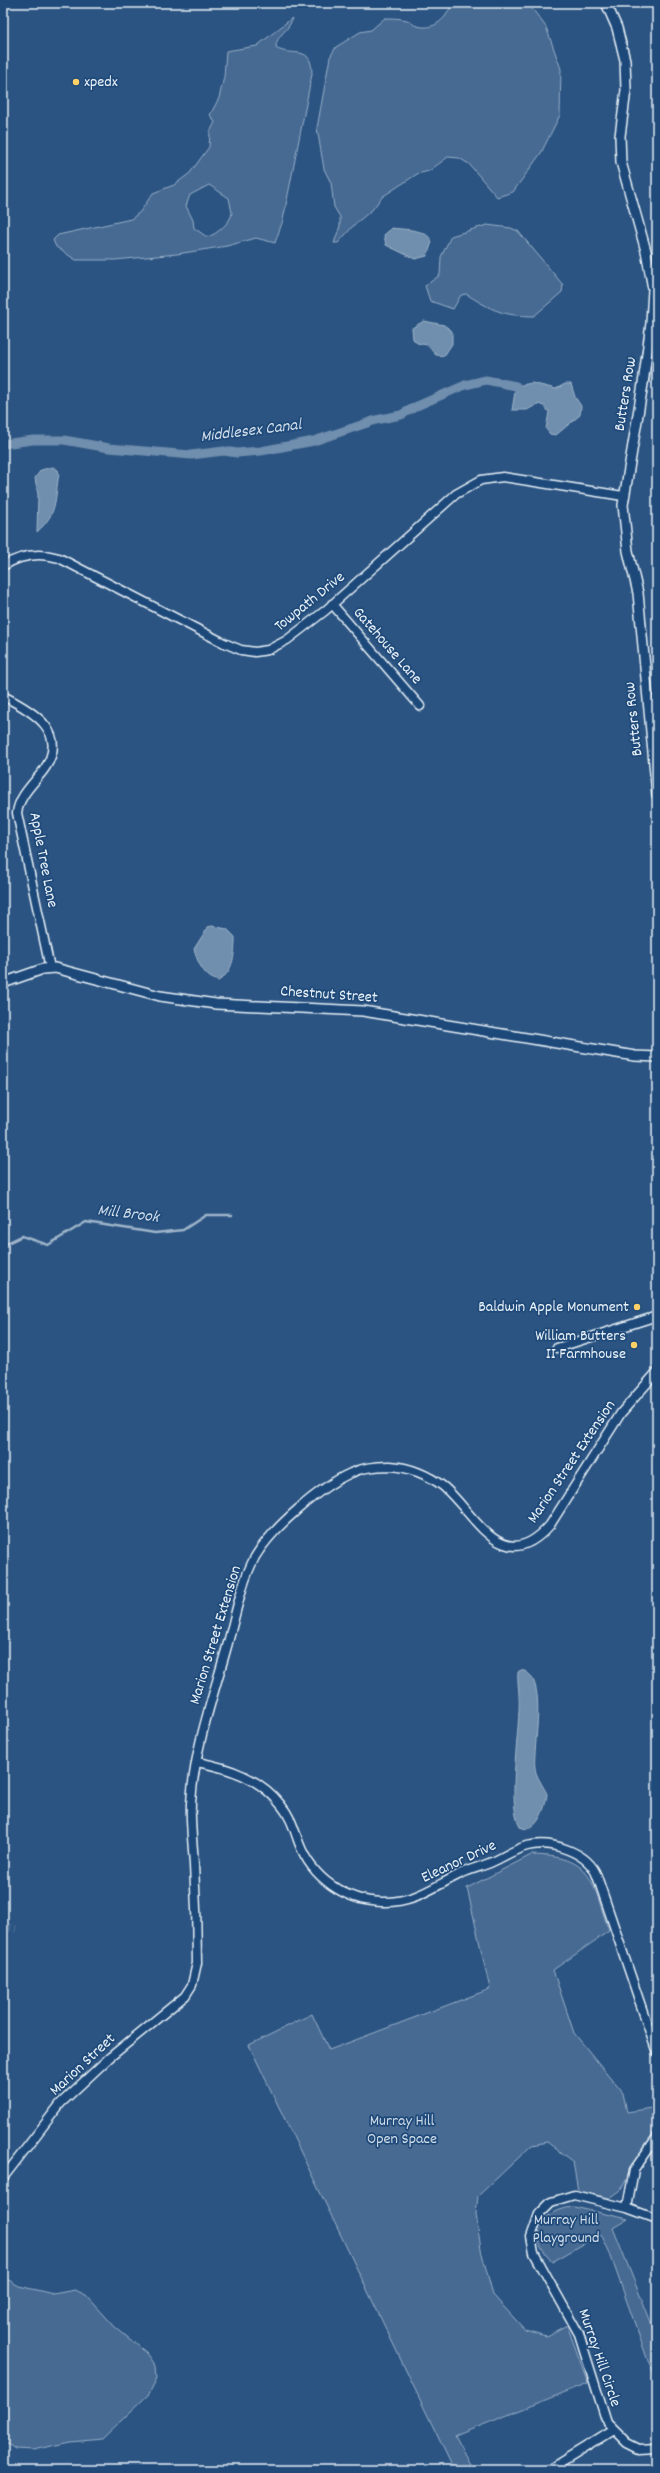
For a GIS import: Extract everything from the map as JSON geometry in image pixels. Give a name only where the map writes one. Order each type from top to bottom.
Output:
[{"type":"street","name":"Butters Row","points":[[606,3],[617,28],[625,60],[625,101],[620,136],[622,162],[648,258],[653,300],[643,384],[623,496],[626,534],[638,593],[654,742],[657,795]]},
{"type":"street","name":"Towpath Drive","points":[[3,566],[31,555],[59,558],[224,643],[249,651],[262,651],[279,646],[332,604],[456,494],[481,480],[504,477],[623,496]]},
{"type":"street","name":"Gatehouse Lane","points":[[332,604],[420,706]]},
{"type":"street","name":"Apple Tree Lane","points":[[3,696],[37,715],[46,725],[52,738],[52,750],[48,764],[23,796],[17,813],[50,968]]},
{"type":"street","name":"Chestnut Street","points":[[3,983],[50,968],[70,971],[160,996],[216,1004],[363,1011],[635,1056],[657,1057]]},
{"type":"street","points":[[557,1348],[657,1316]]},
{"type":"street","name":"Marion Street Extension","points":[[192,1985],[196,1968],[197,1944],[191,1802],[197,1762],[208,1711],[249,1570],[262,1546],[290,1516],[351,1473],[372,1467],[400,1467],[423,1475],[444,1487],[481,1529],[496,1541],[515,1546],[527,1544],[539,1537],[550,1526],[621,1413],[657,1372]]},
{"type":"street","name":"Eleanor Drive","points":[[197,1762],[234,1771],[270,1793],[291,1819],[303,1852],[316,1872],[334,1888],[362,1900],[386,1902],[411,1899],[458,1875],[530,1845],[567,1850],[581,1856],[592,1866],[597,1876],[657,2053]]},
{"type":"street","name":"Marion Street","points":[[3,2178],[61,2103],[114,2055],[178,2003],[192,1985]]},
{"type":"street","points":[[627,2208],[634,2170],[657,2137]]},
{"type":"street","name":"Murray Hill Circle","points":[[657,2219],[627,2208],[574,2195],[558,2198],[539,2214],[532,2237],[534,2253],[579,2334],[607,2423],[627,2443],[639,2449],[657,2448]]},
{"type":"street","points":[[548,2470],[613,2430]]},
{"type":"green space","points":[[452,3],[528,3],[546,27],[561,69],[560,115],[541,153],[513,192],[497,197],[469,164],[459,158],[448,157],[429,171],[417,174],[382,197],[372,210],[355,224],[338,243],[334,243],[340,226],[340,217],[334,207],[331,183],[324,169],[317,128],[330,57],[336,47],[360,32],[371,30],[385,18],[404,19],[417,26],[429,27],[435,25],[447,14]]},
{"type":"green space","points":[[292,18],[289,26],[276,43],[276,48],[282,51],[305,55],[309,58],[312,74],[283,220],[275,243],[256,238],[227,246],[177,254],[115,260],[76,260],[56,247],[53,240],[58,235],[131,219],[140,212],[153,193],[174,185],[190,173],[209,147],[210,132],[215,122],[210,115],[219,98],[224,77],[226,51],[257,46]],"holes":[[[209,185],[229,198],[232,213],[231,217],[222,228],[215,234],[207,237],[194,228],[193,220],[186,206],[190,195]]]},
{"type":"green space","points":[[487,225],[511,228],[518,231],[563,285],[562,292],[534,316],[514,315],[498,311],[466,294],[461,295],[453,309],[430,301],[425,286],[440,275],[441,257],[451,236]]},
{"type":"green space","points":[[657,338],[657,380],[649,383]]},
{"type":"green space","name":"Murray Hill Open Space","points":[[531,1855],[552,1856],[567,1860],[579,1866],[587,1874],[593,1885],[609,1931],[553,1970],[574,2033],[623,2093],[627,2112],[651,2108],[657,2104],[657,2130],[631,2170],[621,2190],[610,2198],[578,2191],[573,2162],[547,2142],[532,2145],[478,2196],[476,2214],[481,2250],[493,2295],[525,2330],[546,2336],[567,2325],[588,2383],[455,2436],[473,2470],[454,2470],[249,2045],[312,2014],[329,2050],[490,1989],[467,1888]]},
{"type":"green space","name":"Murray Hill Playground","points":[[574,2207],[628,2219],[613,2228],[657,2338],[657,2379],[648,2361],[609,2251],[601,2234],[552,2262],[542,2249],[538,2238],[538,2231],[541,2224],[546,2218],[559,2210]]},
{"type":"green space","points":[[3,2274],[5,2278],[19,2286],[53,2294],[75,2290],[86,2295],[115,2327],[147,2353],[156,2366],[157,2378],[149,2394],[102,2439],[70,2442],[33,2450],[15,2449],[3,2441]]},
{"type":"shaded area","points":[[392,228],[415,230],[429,237],[432,242],[427,256],[415,259],[386,245],[384,235]]},
{"type":"shaded area","points":[[424,321],[444,325],[452,331],[452,344],[444,356],[436,355],[427,345],[417,343],[413,339],[412,328]]},
{"type":"shaded area","points":[[532,383],[556,389],[565,384],[571,384],[575,397],[581,406],[580,415],[556,435],[550,434],[546,429],[549,412],[544,406],[538,404],[527,410],[512,410],[516,386]]},
{"type":"shaded area","points":[[53,467],[58,470],[59,474],[54,505],[49,518],[37,532],[38,495],[35,478],[41,470]]},
{"type":"shaded area","points":[[212,926],[227,929],[235,937],[235,949],[232,962],[227,973],[218,981],[209,977],[202,969],[194,949],[208,927]]},
{"type":"shaded area","points":[[521,1670],[530,1675],[535,1685],[538,1713],[535,1768],[538,1778],[547,1794],[543,1810],[535,1825],[526,1829],[520,1827],[516,1816],[514,1801],[519,1710],[518,1672]]},
{"type":"waterway","name":"Middlesex Canal","points":[[3,444],[33,440],[64,440],[109,448],[191,455],[224,451],[237,453],[261,451],[314,441],[376,420],[401,415],[417,406],[465,385],[486,380],[516,386]]},
{"type":"waterway","name":"Mill Brook","points":[[3,1245],[22,1236],[48,1245],[86,1222],[155,1233],[183,1230],[206,1215],[232,1215]]},
{"type":"tunnel","points":[[3,1927],[16,1929]]},
{"type":"place","name":"xpedx","points":[[76,82]]},
{"type":"place","name":"Baldwin Apple Monument","points":[[637,1307]]},
{"type":"place","name":"William Butters II Farmhouse","points":[[634,1345]]}]
